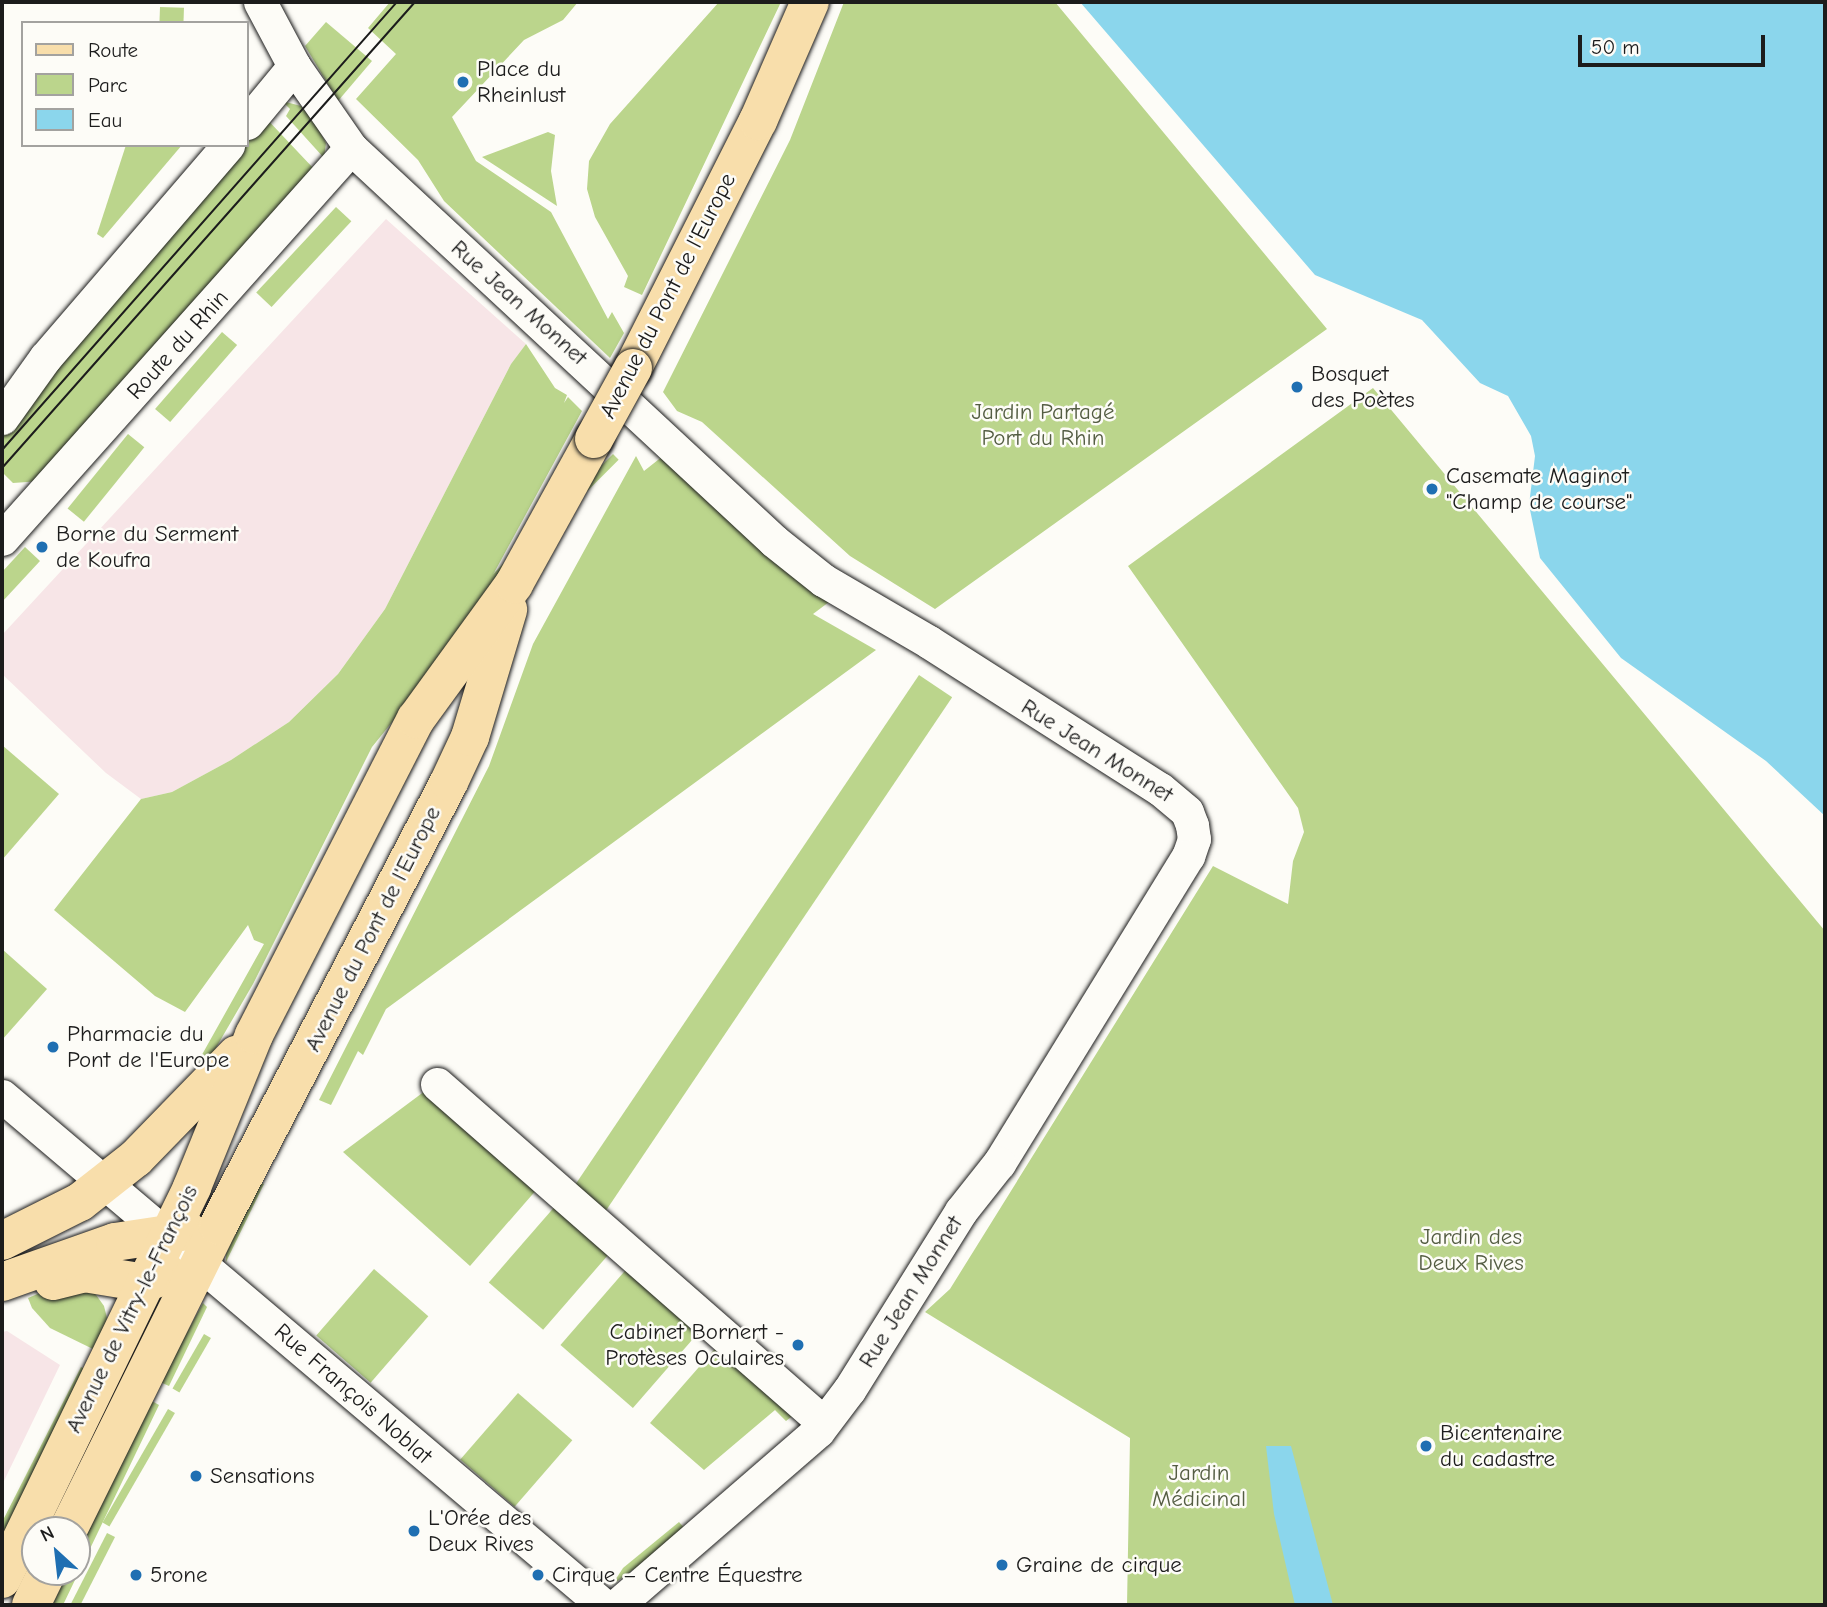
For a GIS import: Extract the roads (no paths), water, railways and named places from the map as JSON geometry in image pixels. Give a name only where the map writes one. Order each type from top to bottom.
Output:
[{"type":"main road","name":"Avenue du Pont de l'Europe","points":[[254,1035],[416,719],[514,584],[633,368],[758,121],[810,2]]},
{"type":"main road","name":"Avenue du Pont de l'Europe","points":[[201,1261],[470,737],[514,584]]},
{"type":"main road","points":[[2,1241],[68,1209],[105,1182],[159,1135],[254,1035]]},
{"type":"main road","name":"Avenue de Vitry-le-François","points":[[2,1579],[168,1235],[254,1035]]},
{"type":"main road","points":[[2,1282],[115,1242],[218,1226]]},
{"type":"main road","points":[[2,1298],[84,1273],[145,1283],[201,1261]]},
{"type":"main road","name":"Avenue de Vitry-le-François","points":[[75,1516],[201,1261]]},
{"type":"main road","points":[[31,1605],[40,1586]]},
{"type":"street","name":"Rue Jean Monnet","points":[[260,2],[293,66],[351,148],[794,556],[823,580],[929,642],[1160,789],[1187,812],[1192,825],[1194,839],[1188,856],[999,1163],[961,1211],[849,1390],[824,1423],[617,1605]]},
{"type":"street","points":[[248,122],[293,66]]},
{"type":"street","points":[[6,413],[45,358],[226,147]]},
{"type":"street","name":"Route du Rhin","points":[[2,539],[351,148]]},
{"type":"street","points":[[2,372],[9,384],[6,413]]},
{"type":"street","points":[[437,1084],[555,1191],[824,1423]]},
{"type":"street","name":"Rue François Noblat","points":[[2,1096],[201,1261],[603,1605]]},
{"type":"water","points":[[1080,2],[1825,2],[1825,816],[1766,761],[1621,658],[1540,558],[1529,505],[1535,456],[1531,436],[1508,396],[1480,383],[1422,320],[1315,275]]},
{"type":"water","points":[[1266,1446],[1291,1446],[1333,1605],[1295,1605],[1274,1514]]},
{"type":"tram line","points":[[2,450],[397,2]]},
{"type":"tram line","points":[[2,468],[415,2]]},
{"type":"place","name":"Place du Rheinlust","points":[[463,82]]},
{"type":"place","name":"Bosquet des Poètes","points":[[1297,387]]},
{"type":"place","name":"Casemate Maginot \"Champ de course\"","points":[[1432,489]]},
{"type":"place","name":"Borne du Serment de Koufra","points":[[42,547]]},
{"type":"place","name":"Pharmacie du Pont de l'Europe","points":[[53,1047]]},
{"type":"place","name":"Cabinet Bornert - Protèses Oculaires","points":[[798,1345]]},
{"type":"place","name":"Bicentenaire du cadastre","points":[[1426,1446]]},
{"type":"place","name":"Sensations","points":[[196,1476]]},
{"type":"place","name":"L'Orée des Deux Rives","points":[[414,1531]]},
{"type":"place","name":"Graine de cirque","points":[[1002,1565]]},
{"type":"place","name":"5rone","points":[[136,1575]]},
{"type":"place","name":"Cirque – Centre Équestre","points":[[538,1575]]},
{"type":"park label","name":"Jardin Partagé Port du Rhin","points":[[1043,425]]},
{"type":"park label","name":"Jardin des Deux Rives","points":[[1471,1250]]},
{"type":"park label","name":"Jardin Médicinal","points":[[1199,1486]]}]
